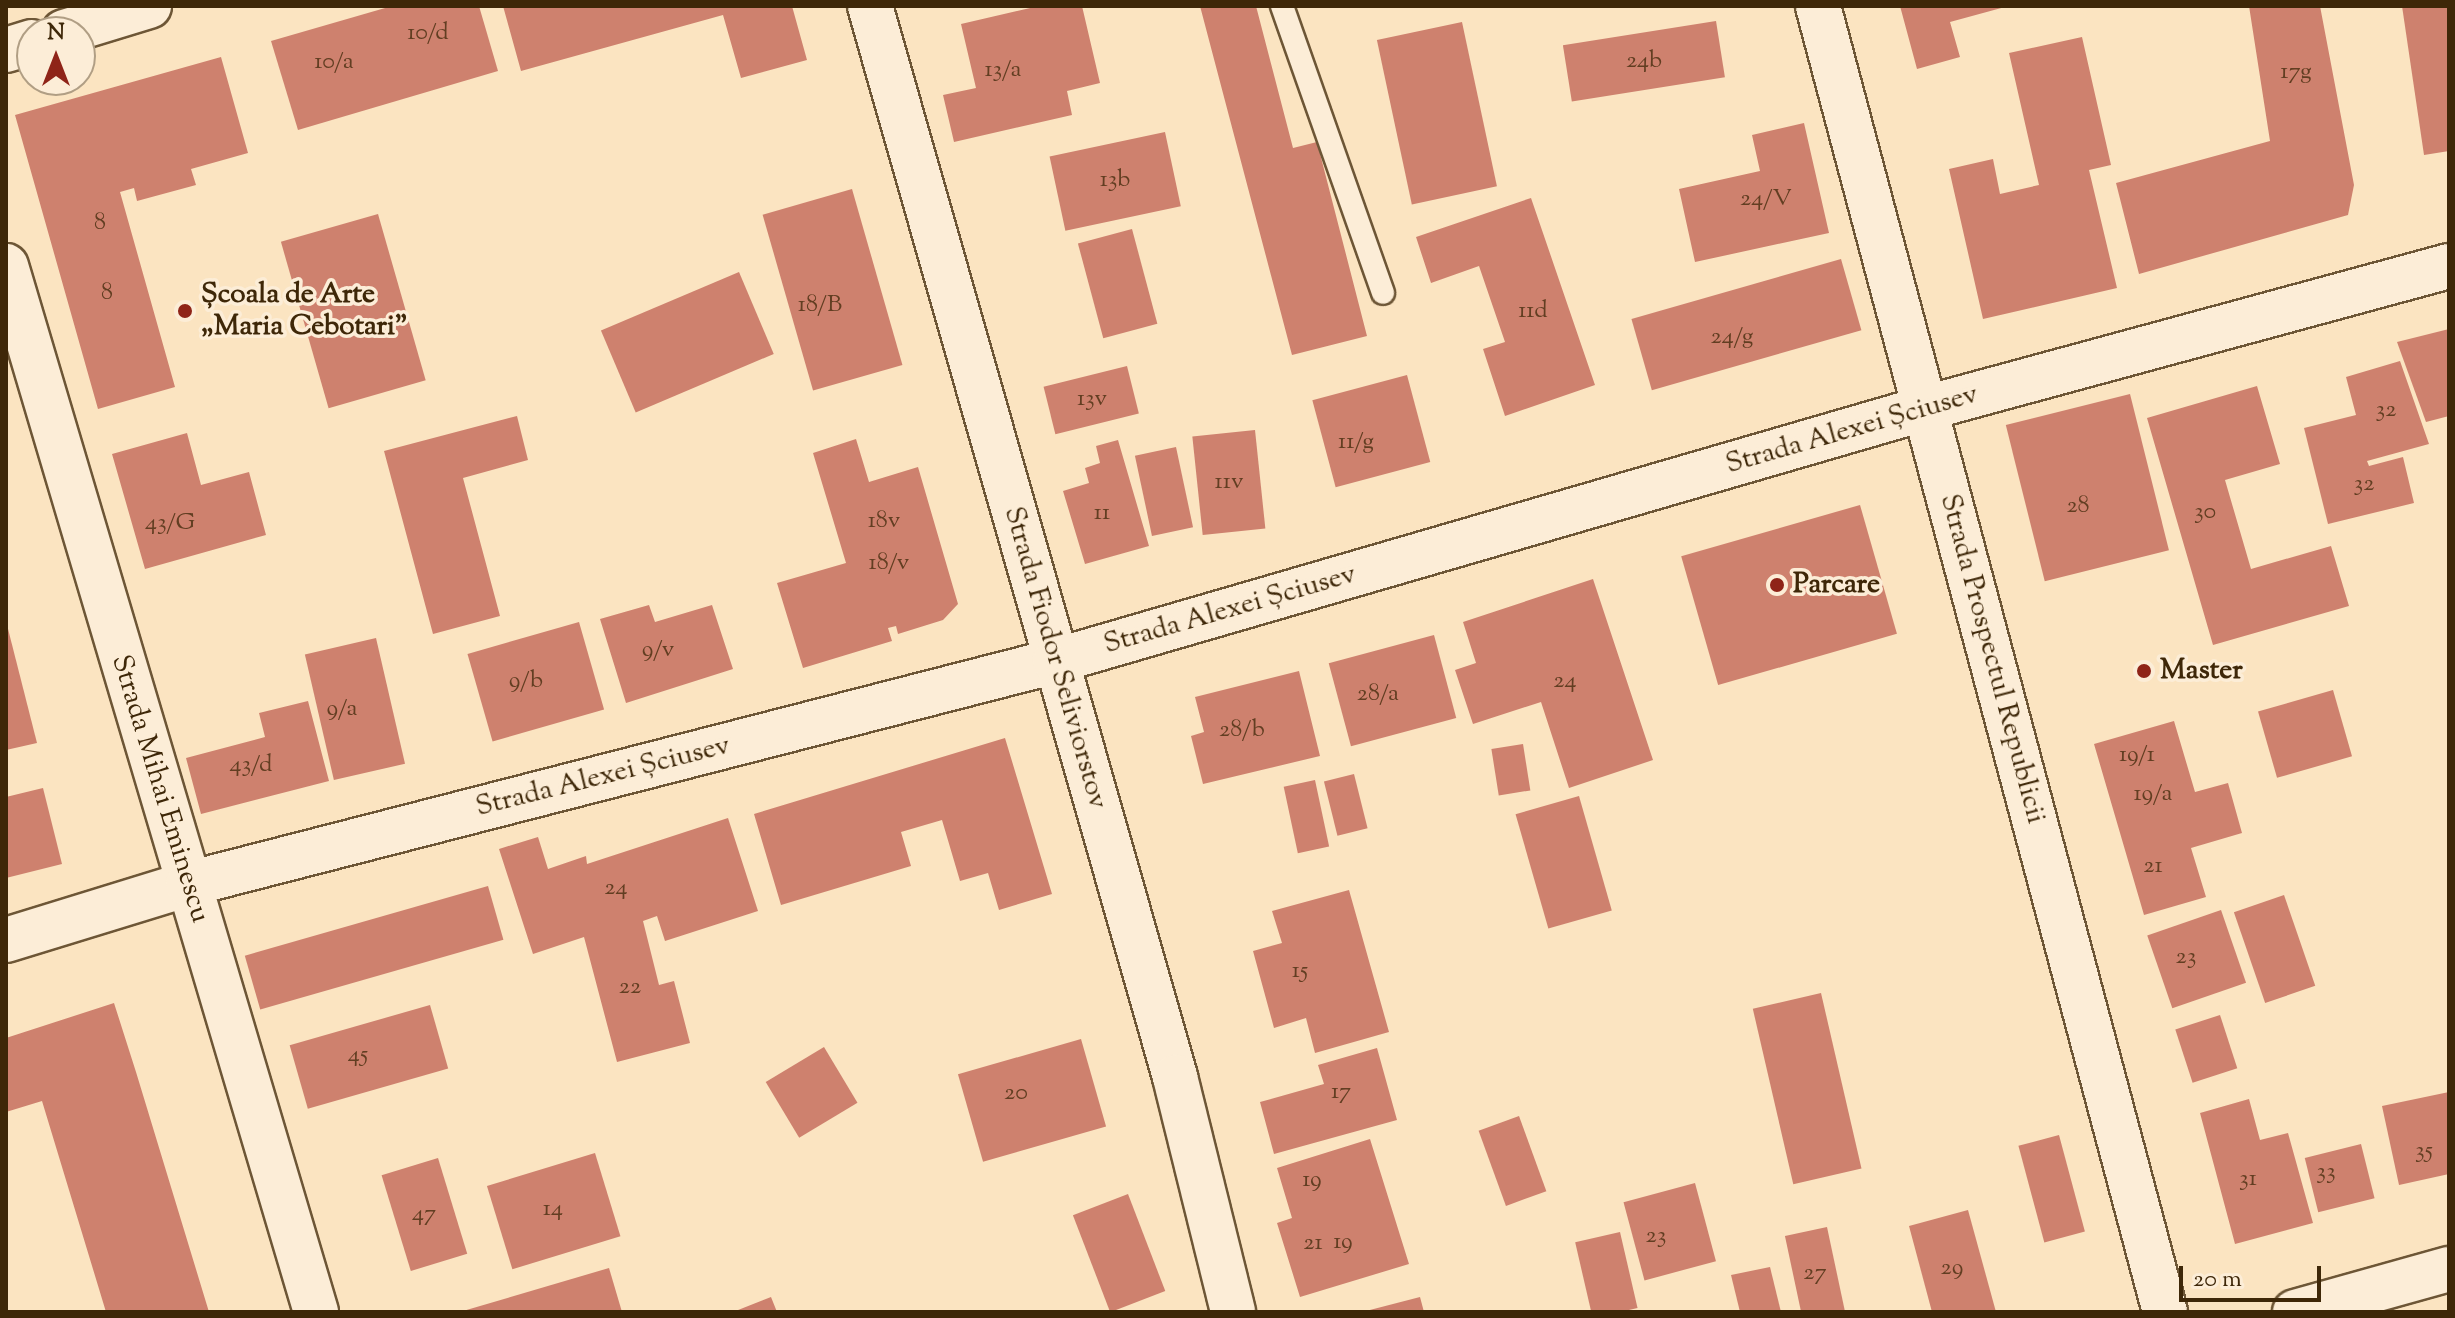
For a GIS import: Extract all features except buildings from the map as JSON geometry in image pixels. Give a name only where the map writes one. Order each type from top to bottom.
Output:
[{"type":"street","points":[[96,22],[149,6]]},
{"type":"street","name":"Strada Fiodor Seliviorstov","points":[[870,6],[1175,1077],[1233,1312]]},
{"type":"street","name":"Strada Prospectul Republicii","points":[[1818,6],[2165,1312]]},
{"type":"street","name":"Strada Mihai Eminescu","points":[[6,266],[316,1312]]},
{"type":"street","name":"Strada Alexei Șciusev","points":[[6,940],[188,884],[1055,661],[1926,408],[2449,266]]},
{"type":"street","points":[[2295,1312],[2449,1269]]},
{"type":"lane","points":[[1282,6],[1383,293]]},
{"type":"place","name":"Școala de Arte „Maria Cebotari”","points":[[185,311]]},
{"type":"place","name":"Parcare","points":[[1777,585]]},
{"type":"place","name":"Master","points":[[2144,671]]}]
